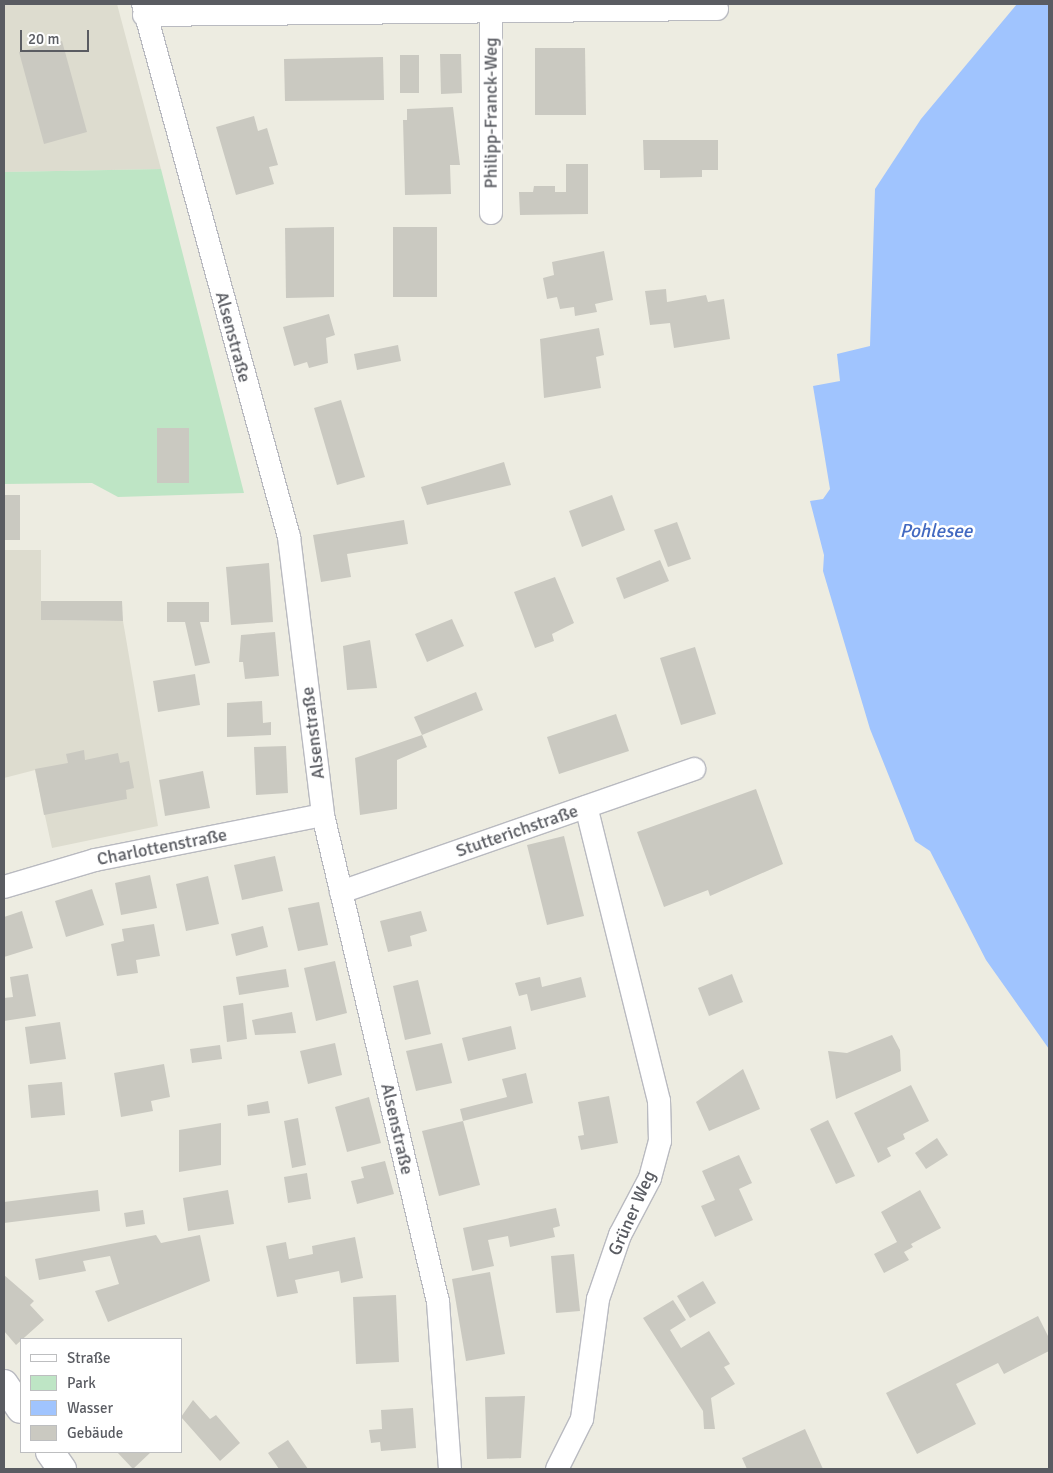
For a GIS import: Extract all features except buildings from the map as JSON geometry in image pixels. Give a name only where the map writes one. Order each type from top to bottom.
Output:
[{"type":"street","name":"Philipp-Franck-Weg","points":[[144,9],[491,12],[717,9]]},
{"type":"street","name":"Alsenstraße","points":[[144,9],[289,537],[323,815],[438,1302],[450,1469]]},
{"type":"street","name":"Philipp-Franck-Weg","points":[[491,12],[491,213]]},
{"type":"street","name":"Stutterichstraße","points":[[341,892],[694,769]]},
{"type":"street","name":"Grüner Weg","points":[[557,1469],[582,1419],[598,1299],[620,1234],[650,1178],[660,1141],[660,1101],[586,807]]},
{"type":"street","name":"Charlottenstraße","points":[[4,887],[95,860],[323,815]]},
{"type":"street","points":[[4,1384],[20,1408]]},
{"type":"street","points":[[51,1453],[62,1469]]},
{"type":"shaded area","points":[[4,4],[117,4],[161,169],[4,172]]},
{"type":"shaded area","points":[[4,550],[41,550],[41,620],[123,621],[158,826],[52,848],[35,770],[4,778]]},
{"type":"green space","points":[[161,169],[244,493],[118,497],[92,483],[4,484],[4,172]]},
{"type":"water","name":"Pohlesee","points":[[1017,4],[1049,4],[1049,1049],[986,960],[930,851],[915,841],[870,729],[823,571],[824,555],[810,501],[823,499],[830,489],[813,386],[840,381],[837,354],[870,346],[875,189],[921,119]]}]
